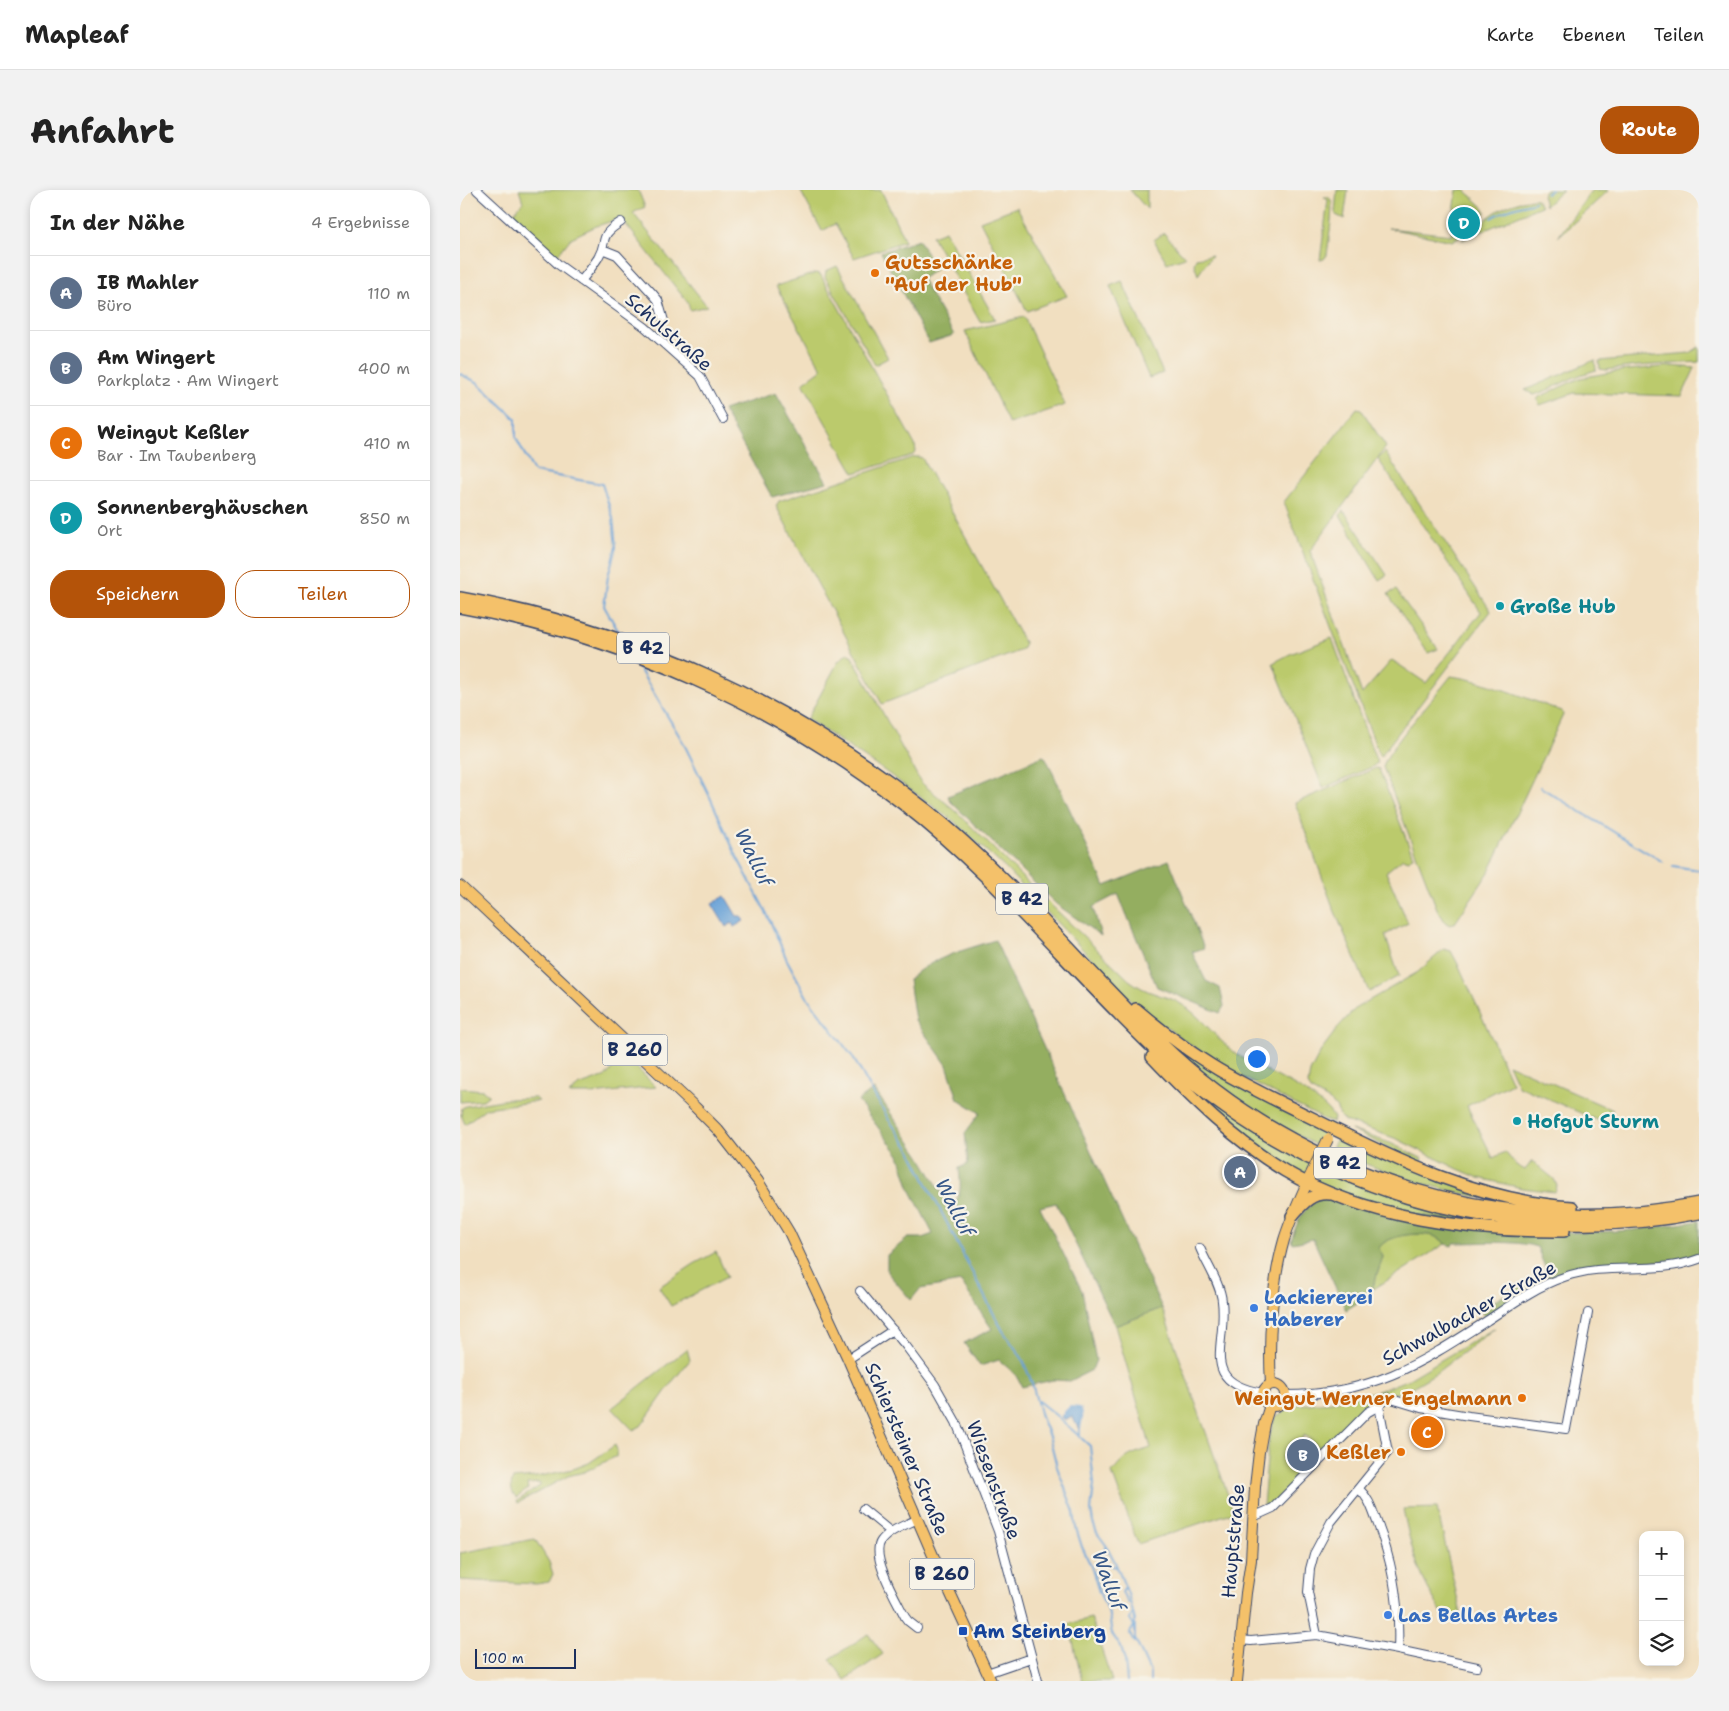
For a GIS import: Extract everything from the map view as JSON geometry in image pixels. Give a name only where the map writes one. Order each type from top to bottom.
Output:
[{"type":"highway","name":"B 42","points":[[460,598],[503,606],[563,621],[650,650],[734,687],[812,736],[880,774],[954,833],[992,869],[1162,1044],[1216,1091],[1276,1130],[1340,1163],[1407,1188],[1503,1209],[1584,1214],[1655,1210],[1699,1203]]},
{"type":"highway","name":"B 42","points":[[460,607],[560,630],[646,659],[730,696],[812,736],[878,785],[961,852],[1019,909],[1108,1004],[1157,1052],[1213,1100],[1274,1141],[1340,1174],[1409,1199],[1481,1216],[1554,1223],[1628,1223],[1699,1213]]},
{"type":"highway","points":[[1088,967],[1164,1032],[1194,1054],[1331,1134],[1423,1171],[1485,1193],[1566,1207],[1655,1210]]},
{"type":"highway","points":[[1108,1004],[1139,1042],[1212,1116],[1258,1154],[1309,1179],[1334,1195]]},
{"type":"highway","points":[[1292,1216],[1303,1203],[1313,1196],[1325,1193],[1408,1216],[1494,1228],[1541,1231],[1595,1230],[1628,1223]]},
{"type":"main road","name":"Schiersteiner Straße","points":[[460,886],[712,1124],[740,1156],[758,1181],[789,1232],[845,1350],[989,1677]]},
{"type":"main road","points":[[1272,1384],[1270,1348],[1280,1257],[1292,1216],[1331,1134]]},
{"type":"main road","points":[[1272,1384],[1281,1386],[1285,1395],[1279,1405],[1270,1405],[1264,1400],[1263,1393],[1266,1387],[1272,1384]]},
{"type":"main road","name":"Hauptstraße","points":[[1237,1681],[1240,1640],[1251,1560],[1259,1452],[1270,1405]]},
{"type":"street","name":"Schulstraße","points":[[477,190],[559,266],[645,327],[700,376],[723,419]]},
{"type":"street","points":[[581,281],[599,256],[605,235],[610,229],[621,222]]},
{"type":"street","name":"Schulstraße","points":[[602,249],[617,255],[653,294],[658,300],[664,321]]},
{"type":"street","points":[[1200,1248],[1221,1297],[1223,1309],[1219,1356],[1223,1373],[1232,1383],[1244,1389],[1263,1393]]},
{"type":"street","name":"Schwalbacher Straße","points":[[1285,1395],[1338,1392],[1390,1377],[1422,1361],[1540,1287],[1566,1276],[1607,1268],[1665,1268],[1699,1259]]},
{"type":"street","name":"Wiesenstraße","points":[[860,1291],[936,1385],[956,1422],[998,1532],[1038,1681]]},
{"type":"street","points":[[1253,1517],[1273,1508],[1368,1412],[1391,1398],[1421,1408],[1566,1429],[1588,1313]]},
{"type":"street","points":[[853,1356],[892,1330]]},
{"type":"street","points":[[1317,1635],[1308,1592],[1311,1561],[1325,1531],[1388,1452],[1379,1406]]},
{"type":"street","points":[[1358,1489],[1365,1494],[1370,1502],[1392,1568],[1398,1608],[1398,1650]]},
{"type":"street","points":[[863,1509],[891,1532]]},
{"type":"street","points":[[917,1628],[905,1617],[880,1564],[878,1548],[880,1542],[891,1532],[918,1519]]},
{"type":"street","points":[[1240,1640],[1317,1635],[1477,1667]]},
{"type":"street","points":[[989,1677],[1031,1658]]},
{"type":"green space","points":[[519,190],[638,190],[645,207],[633,213],[707,306],[690,310],[688,303],[621,218],[594,227],[571,238],[556,257],[510,217],[523,202]]},
{"type":"green space","points":[[800,190],[881,190],[905,241],[854,258],[835,224],[822,231]]},
{"type":"green space","points":[[1130,190],[1147,190],[1147,209]]},
{"type":"green space","points":[[1337,190],[1348,190],[1344,219],[1336,215],[1335,212]]},
{"type":"green space","points":[[1457,190],[1465,190],[1484,208],[1485,212],[1475,225],[1452,241],[1388,228],[1451,235]]},
{"type":"green space","points":[[1546,190],[1563,190],[1545,206],[1542,195]]},
{"type":"green space","points":[[1592,190],[1609,190],[1558,237]]},
{"type":"green space","points":[[1324,197],[1328,197],[1332,203],[1327,255],[1324,259],[1320,260],[1328,200]]},
{"type":"green space","points":[[1537,199],[1541,206],[1462,240],[1494,213],[1510,205]]},
{"type":"green space","points":[[1017,207],[1067,296],[1027,311],[980,221]]},
{"type":"green space","points":[[945,231],[995,319],[980,322],[932,236]]},
{"type":"green space","points":[[1164,233],[1185,257],[1167,263],[1154,240]]},
{"type":"green space","points":[[919,240],[936,269],[922,279],[954,335],[929,343],[881,252]]},
{"type":"green space","points":[[1212,255],[1198,275],[1194,264],[1196,258]]},
{"type":"green space","points":[[837,266],[888,358],[875,365],[825,277],[826,271]]},
{"type":"green space","points":[[816,273],[821,275],[915,445],[916,452],[913,455],[854,473],[803,383],[822,369],[776,286]]},
{"type":"green space","points":[[1122,281],[1163,373],[1149,378],[1110,286]]},
{"type":"green space","points":[[1024,317],[1065,405],[1009,424],[965,331]]},
{"type":"green space","points":[[1699,347],[1699,362],[1600,369],[1599,361],[1690,353]]},
{"type":"green space","points":[[1595,360],[1596,370],[1534,395],[1525,390]]},
{"type":"green space","points":[[1671,366],[1695,368],[1682,396],[1574,393],[1540,405],[1537,400],[1539,397],[1580,378],[1618,371]]},
{"type":"green space","points":[[776,393],[827,482],[772,497],[723,410]]},
{"type":"green space","points":[[1357,408],[1361,409],[1386,447],[1310,551],[1362,694],[1392,660],[1426,683],[1481,612],[1378,459],[1385,452],[1491,611],[1380,757],[1284,502]]},
{"type":"green space","points":[[914,457],[922,458],[1025,644],[1022,650],[882,704],[776,506],[779,501]]},
{"type":"green space","points":[[1344,511],[1387,575],[1379,580],[1340,515]]},
{"type":"green space","points":[[1396,590],[1438,649],[1428,653],[1388,594]]},
{"type":"green space","points":[[1332,638],[1377,763],[1372,767],[1323,788],[1273,663],[1290,654]]},
{"type":"green space","points":[[847,653],[851,655],[920,781],[924,785],[957,812],[1129,980],[1145,990],[1175,1001],[1189,1009],[1223,1043],[1238,1055],[1317,1100],[1334,1118],[1333,1122],[1329,1122],[1221,1066],[1143,1011],[1005,868],[955,822],[882,769],[807,719],[838,662]]},
{"type":"green space","points":[[1451,676],[1465,678],[1508,691],[1562,711],[1563,715],[1489,872],[1455,923],[1450,925],[1446,923],[1437,909],[1383,767],[1386,759],[1402,736]]},
{"type":"green space","points":[[1043,756],[1046,758],[1105,886],[1169,860],[1204,948],[1192,952],[1206,981],[1220,988],[1224,1006],[1220,1013],[1157,987],[1118,894],[1093,907],[1101,936],[1056,904],[950,801],[948,796]]},
{"type":"green space","points":[[1376,768],[1379,769],[1413,856],[1409,860],[1403,858],[1386,872],[1408,923],[1385,935],[1399,976],[1369,992],[1333,907],[1295,803]]},
{"type":"green space","points":[[995,940],[1162,1308],[1115,1326],[1056,1203],[1040,1207],[1082,1291],[1096,1360],[1092,1370],[1070,1381],[1053,1380],[1022,1387],[1015,1374],[999,1360],[980,1366],[964,1343],[992,1329],[961,1282],[920,1289],[911,1300],[887,1272],[887,1255],[908,1238],[922,1238],[933,1234],[910,1189],[899,1155],[858,1101],[874,1089],[920,1156],[949,1205],[954,1203],[960,1189],[959,1168],[968,1164],[965,1133],[980,1113],[958,1099],[947,1065],[915,1020],[909,980],[926,966],[937,960]]},
{"type":"green space","points":[[1444,949],[1451,951],[1459,966],[1512,1083],[1467,1106],[1493,1158],[1505,1152],[1516,1165],[1525,1170],[1532,1161],[1554,1179],[1557,1186],[1555,1192],[1522,1188],[1479,1178],[1397,1139],[1345,1121],[1330,1101],[1312,1091],[1308,1085],[1310,1072],[1322,1049],[1356,1008],[1418,972]]},
{"type":"green space","points":[[1168,1042],[1324,1130],[1325,1135],[1319,1147],[1255,1111],[1200,1070]]},
{"type":"green space","points":[[624,1055],[656,1087],[592,1094],[569,1094],[578,1086],[606,1076]]},
{"type":"green space","points":[[1164,1063],[1311,1164],[1306,1174],[1301,1175],[1255,1146],[1201,1100]]},
{"type":"green space","points":[[1508,1064],[1613,1110],[1599,1121],[1521,1087],[1519,1088]]},
{"type":"green space","points":[[460,1088],[483,1090],[489,1095],[483,1100],[460,1102]]},
{"type":"green space","points":[[535,1098],[539,1101],[486,1108],[465,1124],[461,1115],[462,1108],[466,1106],[508,1099]]},
{"type":"green space","points":[[1351,1130],[1390,1143],[1423,1159],[1421,1163]]},
{"type":"green space","points":[[1340,1138],[1508,1202],[1418,1182],[1353,1159],[1332,1149],[1336,1140]]},
{"type":"green space","points":[[1322,1169],[1528,1226],[1444,1218],[1381,1207],[1355,1199],[1318,1183],[1317,1180]]},
{"type":"green space","points":[[1325,1195],[1375,1210],[1545,1233],[1634,1230],[1699,1221],[1699,1253],[1675,1260],[1603,1263],[1570,1269],[1534,1284],[1485,1316],[1480,1311],[1483,1308],[1546,1270],[1537,1247],[1519,1243],[1497,1242],[1454,1243],[1452,1246],[1432,1236],[1412,1234],[1392,1239],[1379,1248],[1383,1257],[1370,1295],[1346,1310],[1313,1239],[1293,1243],[1291,1241],[1302,1214]]},
{"type":"green space","points":[[1411,1234],[1435,1236],[1445,1244],[1372,1290],[1383,1257],[1378,1248],[1389,1239]]},
{"type":"green space","points":[[716,1252],[727,1277],[671,1306],[659,1287]]},
{"type":"green space","points":[[1162,1308],[1234,1512],[1138,1544],[1112,1473],[1129,1456],[1151,1448],[1115,1326]]},
{"type":"green space","points":[[1495,1328],[1436,1373],[1409,1389],[1373,1401],[1324,1452],[1305,1435],[1282,1458],[1299,1476],[1271,1505],[1263,1505],[1269,1438],[1275,1417],[1295,1405],[1332,1402],[1381,1390],[1409,1379]]},
{"type":"green space","points":[[687,1349],[690,1360],[641,1426],[633,1430],[612,1408]]},
{"type":"green space","points":[[615,1445],[617,1456],[584,1472],[568,1476],[518,1503],[517,1501],[540,1486],[540,1483],[527,1484],[528,1489],[516,1498],[513,1494],[511,1486],[513,1479],[536,1477],[573,1469],[589,1463]]},
{"type":"green space","points":[[1437,1508],[1461,1614],[1447,1621],[1427,1587],[1418,1566],[1403,1509]]},
{"type":"green space","points":[[535,1539],[549,1562],[553,1574],[549,1582],[536,1584],[460,1580],[460,1553]]},
{"type":"green space","points":[[1091,1618],[1112,1681],[1082,1681],[1069,1624]]},
{"type":"green space","points":[[868,1634],[883,1654],[845,1680],[830,1659]]},
{"type":"water","points":[[725,896],[737,916],[741,916],[744,921],[734,927],[732,923],[726,927],[712,904]]},
{"type":"water","points":[[1070,1407],[1080,1408],[1082,1413],[1078,1428],[1072,1416],[1065,1420],[1061,1416]]},
{"type":"waterway","points":[[1546,194],[1551,190]]},
{"type":"waterway","points":[[1491,218],[1507,210],[1535,202]]},
{"type":"waterway","name":"Walluf","points":[[460,374],[477,382],[516,419],[516,438],[534,472],[602,484],[613,518],[616,547],[608,576],[604,606],[621,636]]},
{"type":"waterway","name":"Walluf","points":[[634,660],[683,742],[737,857],[768,916],[787,960],[807,997],[852,1056],[889,1120],[909,1148],[989,1305],[1003,1331],[1022,1358],[1050,1439],[1057,1467],[1074,1512],[1076,1528],[1082,1547],[1108,1610],[1112,1634],[1121,1647],[1125,1661],[1127,1681]]},
{"type":"waterway","points":[[1540,787],[1663,862]]},
{"type":"waterway","points":[[1673,866],[1699,870]]},
{"type":"waterway","name":"Walluf","points":[[1038,1401],[1090,1446],[1094,1484],[1091,1510],[1093,1523],[1115,1562],[1128,1594],[1135,1620],[1135,1639],[1150,1672],[1150,1681]]},
{"type":"waterway","name":"Walluf","points":[[1064,1413],[1070,1407],[1080,1408],[1082,1412],[1080,1435]]},
{"type":"waterway","name":"Walluf","points":[[1106,1547],[1103,1562],[1116,1567]]},
{"type":"waterway","name":"Walluf","points":[[1125,1587],[1122,1592],[1128,1603]]},
{"type":"waterway","name":"Walluf","points":[[1132,1614],[1130,1620],[1134,1626],[1130,1633],[1135,1642]]},
{"type":"place","name":"Sonnenberghäuschen","points":[[1464,223]]},
{"type":"place","name":"Gutsschänke \"Auf der Hub\"","points":[[875,273]]},
{"type":"place","name":"Große Hub","points":[[1500,606]]},
{"type":"place","name":"Hofgut Sturm","points":[[1517,1121]]},
{"type":"place","name":"IB Mahler","points":[[1240,1172]]},
{"type":"place","name":"Lackiererei Haberer","points":[[1254,1308]]},
{"type":"place","name":"Weingut Werner Engelmann","points":[[1522,1398]]},
{"type":"place","name":"Weingut Keßler","points":[[1427,1432]]},
{"type":"place","name":"Keßler","points":[[1401,1452]]},
{"type":"place","name":"Am Wingert","points":[[1303,1455]]},
{"type":"place","name":"Las Bellas Artes","points":[[1388,1615]]},
{"type":"place","name":"Am Steinberg","points":[[963,1631]]}]
